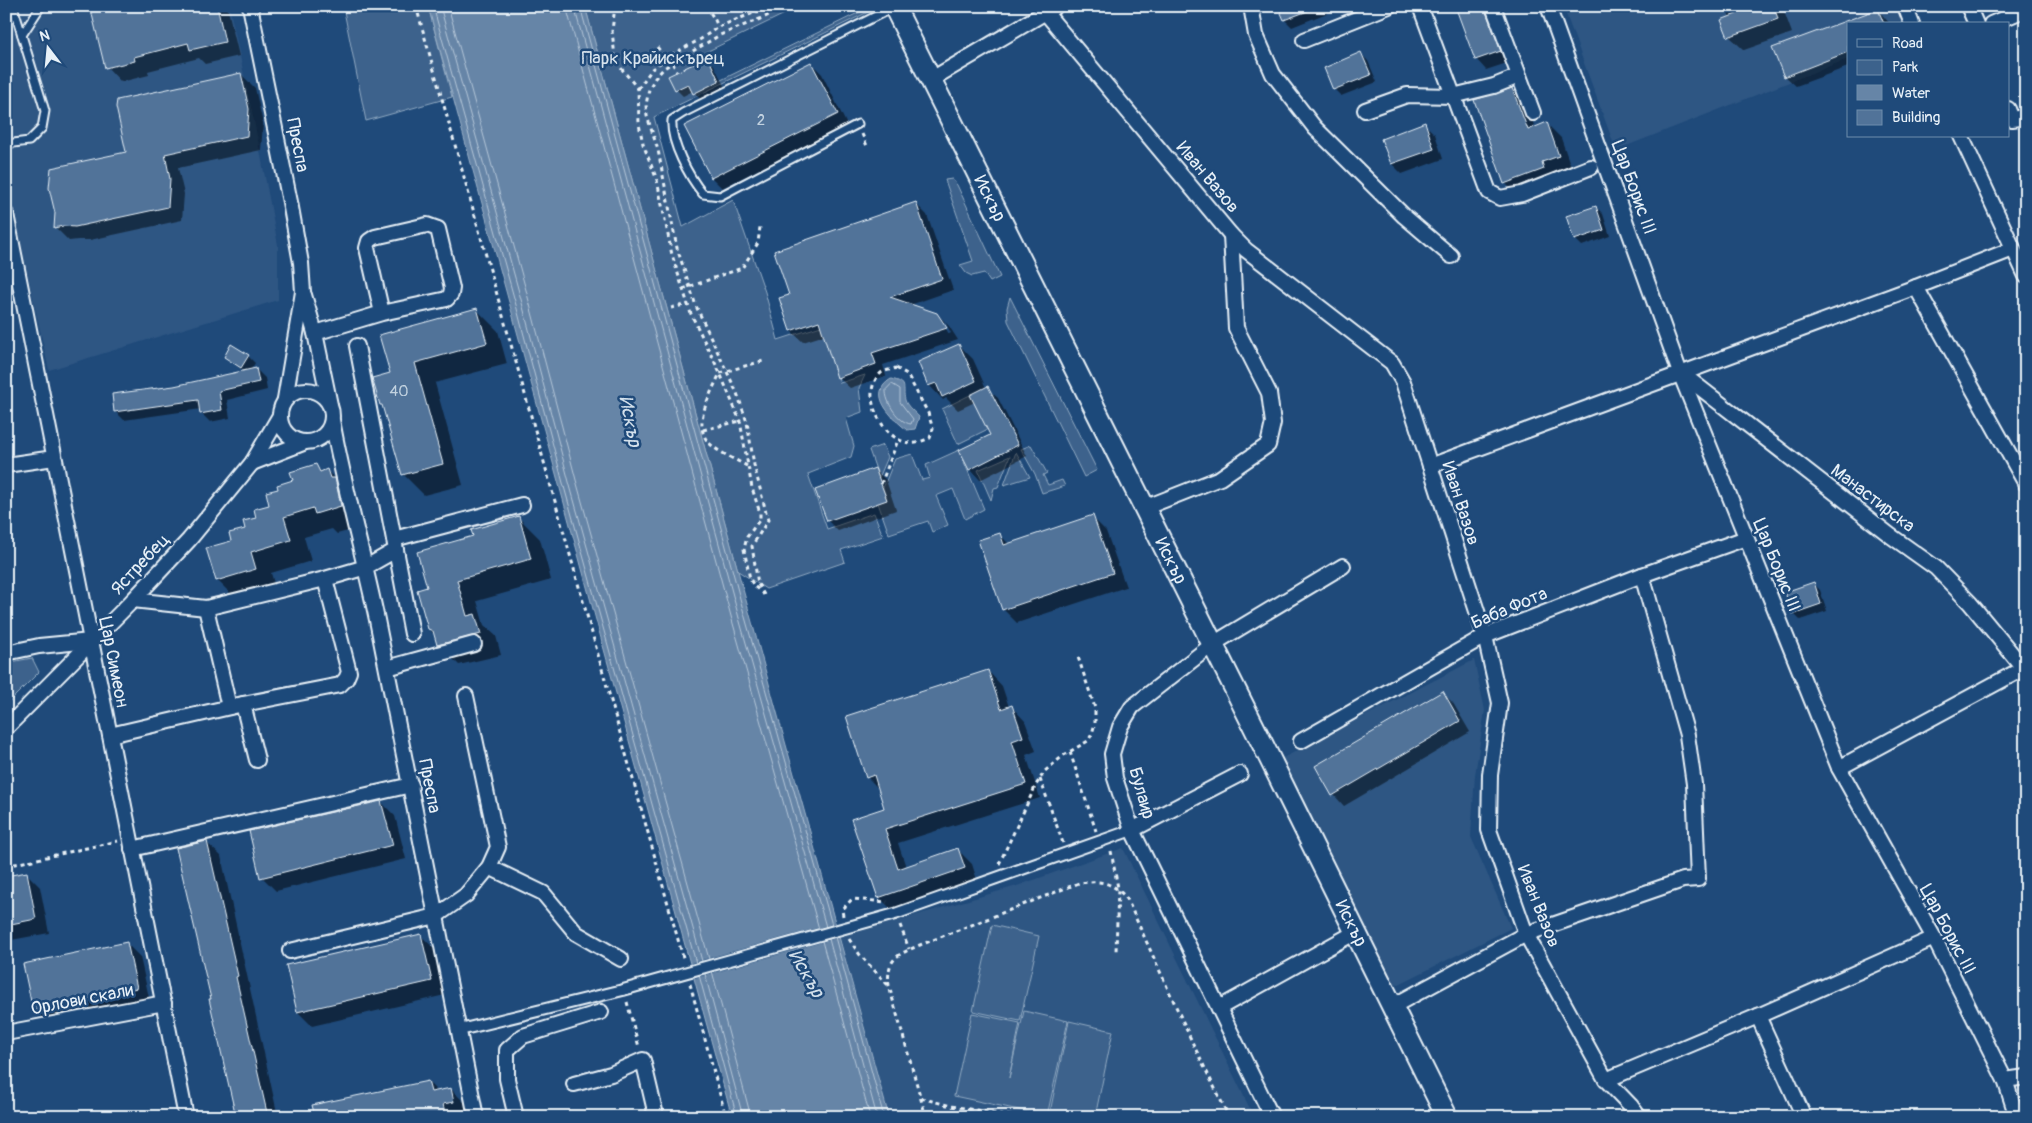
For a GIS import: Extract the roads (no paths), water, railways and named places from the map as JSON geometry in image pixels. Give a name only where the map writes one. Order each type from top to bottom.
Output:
[{"type":"main road","name":"Искър","points":[[894,7],[1447,1117]]},
{"type":"street","name":"Преспа","points":[[250,6],[301,263],[302,292],[285,400]]},
{"type":"street","points":[[1251,6],[1256,35],[1273,74],[1315,128],[1404,216],[1452,256]]},
{"type":"street","points":[[1304,40],[1389,6]]},
{"type":"street","points":[[1420,6],[1489,192],[1500,198],[1522,194],[1590,166]]},
{"type":"street","points":[[1493,6],[1533,113]]},
{"type":"street","name":"Цар Борис III","points":[[1548,6],[1680,373],[1839,768],[1934,938],[2005,1080],[2017,1117]]},
{"type":"street","points":[[1905,6],[1911,22]]},
{"type":"street","points":[[1968,6],[1975,22]]},
{"type":"street","points":[[930,80],[1049,8]]},
{"type":"street","name":"Иван Вазов","points":[[1049,8],[1231,234],[1246,250],[1392,363],[1403,382],[1485,636],[1500,703],[1490,775],[1489,830],[1526,934],[1606,1080],[1639,1117]]},
{"type":"street","points":[[1996,22],[2026,9]]},
{"type":"street","points":[[1365,110],[1407,95],[1454,96],[1494,86],[1519,76]]},
{"type":"street","points":[[1963,138],[2012,249],[2026,276]]},
{"type":"street","name":"Цар Симеон","points":[[7,219],[12,269],[54,458],[186,1117]]},
{"type":"street","points":[[316,333],[382,313],[447,299],[451,294],[452,288],[438,229],[426,225],[375,237],[369,241],[367,248],[382,313]]},
{"type":"street","points":[[1144,508],[1220,478],[1268,445],[1273,423],[1269,393],[1236,328],[1231,234]]},
{"type":"street","points":[[1430,466],[1916,287],[2012,249]]},
{"type":"street","points":[[1916,287],[2026,484]]},
{"type":"street","name":"Преспа","points":[[302,292],[316,333],[339,463],[366,567],[476,1117]]},
{"type":"street","points":[[357,346],[412,634]]},
{"type":"street","name":"Манастирска","points":[[1680,373],[1891,536],[1936,568],[1970,603],[2025,669]]},
{"type":"street","points":[[306,390],[322,395],[331,414],[325,435],[318,440],[303,443],[295,441],[284,432],[279,411],[291,394],[306,390]]},
{"type":"street","name":"Ястребец","points":[[6,728],[133,600],[195,533],[252,463],[279,417]]},
{"type":"street","name":"Преспа","points":[[318,440],[339,463]]},
{"type":"street","name":"Ястребец","points":[[252,463],[303,443]]},
{"type":"street","points":[[6,465],[54,458]]},
{"type":"street","points":[[133,600],[206,608],[325,579],[366,567],[395,544],[522,505]]},
{"type":"street","name":"Баба Фота","points":[[1301,741],[1485,636],[1642,575],[1746,538]]},
{"type":"street","name":"Булаир","points":[[1272,1117],[1132,830],[1115,778],[1112,754],[1120,727],[1132,707],[1213,644],[1343,566]]},
{"type":"street","points":[[1392,1006],[1526,934],[1683,880],[1698,879],[1694,784],[1687,735],[1642,575]]},
{"type":"street","points":[[110,735],[229,707],[340,685],[346,679],[349,672],[325,579]]},
{"type":"street","points":[[206,608],[229,707]]},
{"type":"street","points":[[6,652],[39,646],[91,641]]},
{"type":"street","points":[[387,668],[474,644]]},
{"type":"street","points":[[1839,768],[2025,669]]},
{"type":"street","points":[[290,951],[436,916],[466,895],[489,867],[498,847],[466,696]]},
{"type":"street","points":[[243,704],[258,760]]},
{"type":"street","points":[[460,1030],[623,990],[895,914],[1132,830],[1240,774]]},
{"type":"street","points":[[130,844],[411,785]]},
{"type":"street","points":[[489,867],[542,893],[576,933],[621,959]]},
{"type":"street","points":[[1219,1008],[1356,932]]},
{"type":"street","points":[[1606,1080],[1758,1016],[1934,938]]},
{"type":"street","name":"Орлови скали","points":[[6,1033],[164,1003]]},
{"type":"street","points":[[516,1117],[507,1079],[507,1050],[523,1036],[601,1012]]},
{"type":"street","points":[[1758,1016],[1804,1117]]},
{"type":"street","points":[[574,1084],[612,1074],[643,1060],[656,1111],[652,1117]]},
{"type":"street","points":[[2005,1080],[2026,1077]]},
{"type":"lane","points":[[6,144],[29,140],[42,128],[45,111],[14,6]]},
{"type":"lane","points":[[22,35],[42,6]]},
{"type":"lane","points":[[858,124],[720,196],[703,194],[693,181],[671,131],[672,120],[683,113],[894,7]]},
{"type":"water","points":[[428,6],[585,6],[750,615],[889,1117],[732,1117]]},
{"type":"water","points":[[891,379],[903,384],[906,403],[919,417],[915,429],[907,430],[884,406],[881,392],[884,385]]},
{"type":"park label","name":"Парк Крайискърец","points":[[653,58]]}]
